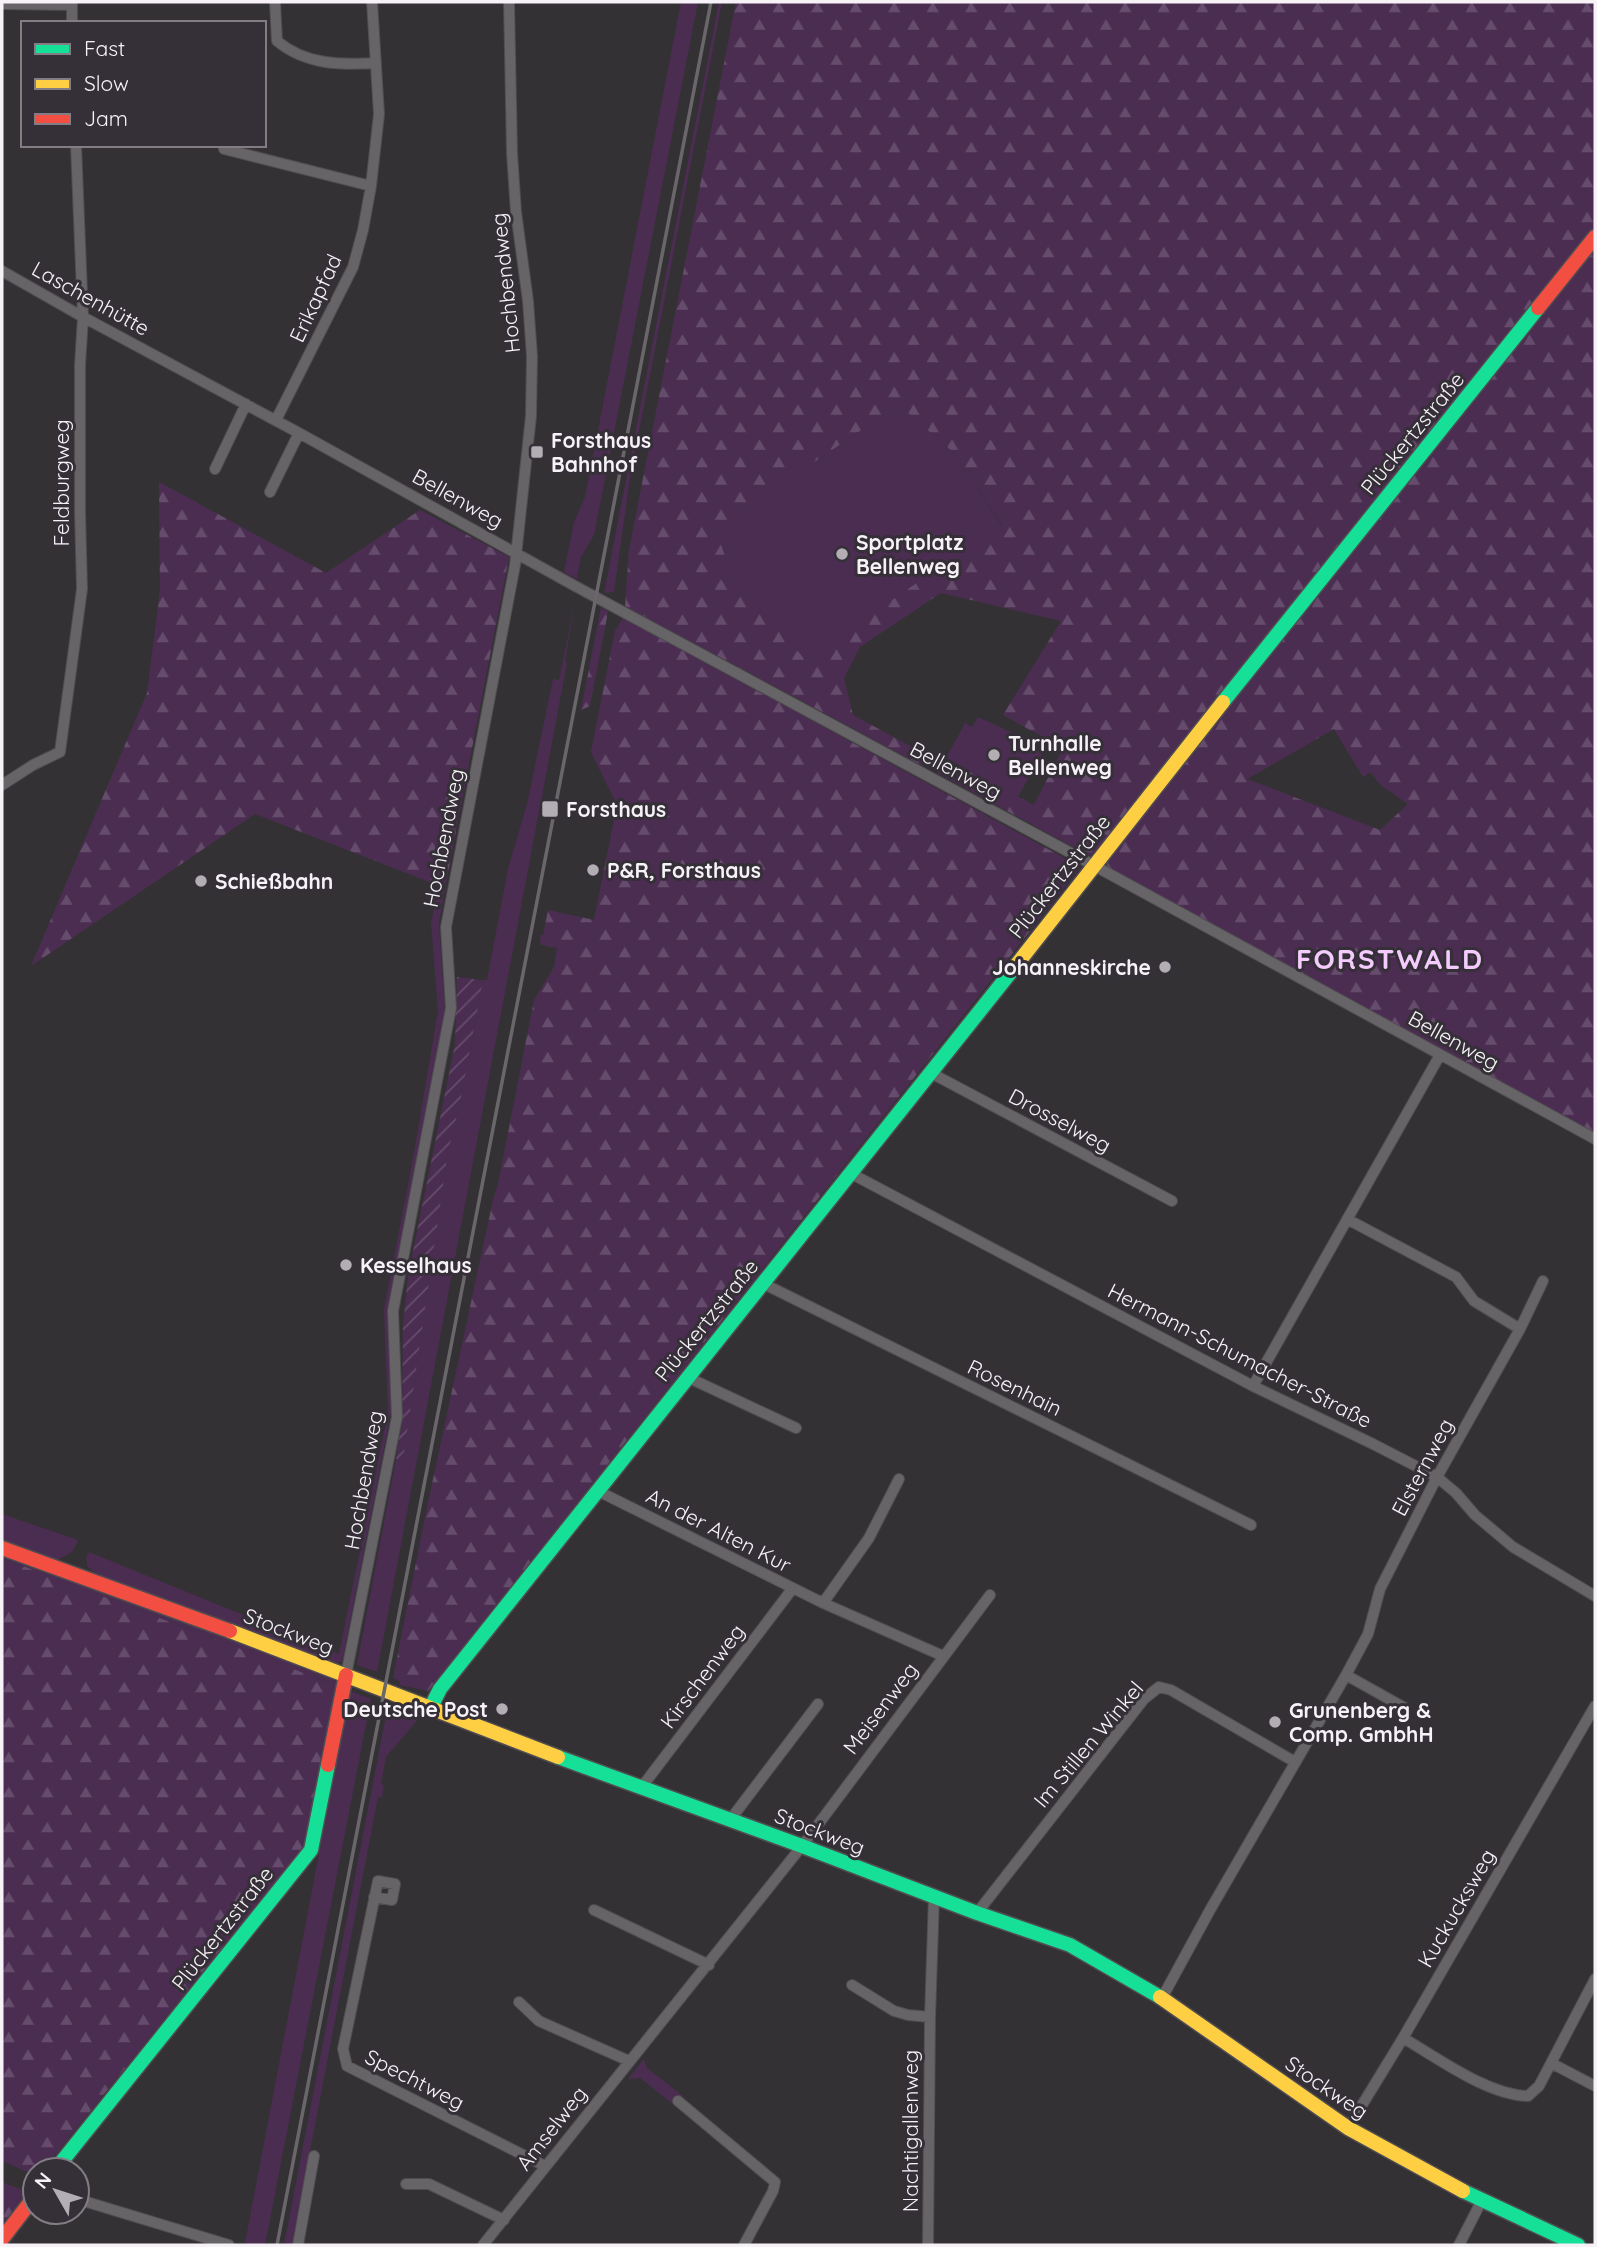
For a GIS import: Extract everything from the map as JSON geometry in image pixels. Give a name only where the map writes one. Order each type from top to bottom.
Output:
[{"type":"street","points":[[275,2],[277,41],[289,50],[308,60],[344,64],[376,63]]},
{"type":"street","name":"Erikapfad","points":[[276,420],[354,267],[372,186],[379,114],[373,2]]},
{"type":"street","name":"Hochbendweg","points":[[346,1675],[397,1417],[393,1311],[451,1008],[446,927],[517,552],[531,416],[532,356],[512,153],[509,2]]},
{"type":"street","points":[[2,4],[72,4]]},
{"type":"street","name":"Feldburgweg","points":[[2,785],[60,752],[82,589],[80,365],[83,317],[76,147]]},
{"type":"street","points":[[224,149],[372,186]]},
{"type":"street","name":"Plückertzstraße","points":[[430,1709],[440,1689],[931,1073],[1239,681],[1595,237]]},
{"type":"street","name":"Laschenhütte","points":[[2,271],[163,359]]},
{"type":"street","name":"Bellenweg","points":[[163,359],[575,586],[1595,1139]]},
{"type":"street","points":[[215,469],[246,404]]},
{"type":"street","points":[[270,492],[299,433]]},
{"type":"street","points":[[1253,1386],[1440,1055]]},
{"type":"street","name":"Drosselweg","points":[[931,1073],[1172,1200]]},
{"type":"street","name":"Hermann-Schumacher-Straße","points":[[850,1173],[1253,1386],[1437,1477],[1456,1493],[1475,1515],[1513,1547],[1595,1596]]},
{"type":"street","points":[[1347,1219],[1456,1277],[1474,1301],[1520,1329]]},
{"type":"street","name":"Elsternweg","points":[[1162,1998],[1368,1634],[1380,1589],[1437,1477],[1520,1329],[1543,1281]]},
{"type":"street","name":"Rosenhain","points":[[762,1283],[1251,1525]]},
{"type":"street","points":[[687,1377],[796,1428]]},
{"type":"street","points":[[823,1604],[869,1538],[899,1479]]},
{"type":"street","name":"An der Alten Kur","points":[[598,1491],[823,1604],[943,1656]]},
{"type":"street","name":"Stockweg","points":[[2,1548],[189,1615],[430,1709],[977,1913],[1070,1945],[1162,1998],[1348,2128],[1482,2200],[1577,2245]]},
{"type":"street","name":"Kirschenweg","points":[[641,1788],[793,1588]]},
{"type":"street","name":"Meisenweg","points":[[802,1846],[990,1595]]},
{"type":"street","name":"Plückertzstraße","points":[[66,2156],[311,1850],[346,1675]]},
{"type":"street","points":[[1346,1675],[1405,1708]]},
{"type":"street","name":"Im Stillen Winkel","points":[[977,1913],[1144,1699],[1159,1687],[1171,1690],[1295,1762]]},
{"type":"street","points":[[730,1820],[818,1704]]},
{"type":"street","name":"Kuckucksweg","points":[[1348,2128],[1595,1706]]},
{"type":"street","name":"Amselweg","points":[[483,2245],[802,1846]]},
{"type":"street","name":"Nachtigallenweg","points":[[928,2245],[934,1896]]},
{"type":"street","name":"Spechtweg","points":[[374,1897],[343,2049],[346,2066],[545,2166]]},
{"type":"street","points":[[594,1910],[709,1965]]},
{"type":"street","points":[[1403,2038],[1473,2078],[1514,2095],[1528,2096],[1539,2086],[1595,1979]]},
{"type":"street","points":[[852,1985],[894,2011],[930,2017]]},
{"type":"street","points":[[519,2002],[539,2021],[629,2061]]},
{"type":"street","points":[[1551,2063],[1595,2086]]},
{"type":"street","points":[[678,2101],[775,2182],[773,2191],[744,2245]]},
{"type":"street","points":[[298,2245],[314,2156]]},
{"type":"street","points":[[406,2184],[429,2184],[504,2220]]},
{"type":"street","points":[[1459,2245],[1482,2200]]},
{"type":"street","points":[[91,2203],[229,2245]]},
{"type":"street","points":[[2,2239],[21,2214]]},
{"type":"green space","points":[[681,2],[698,2],[594,535],[581,557],[577,579],[564,572],[574,522],[585,497]]},
{"type":"green space","points":[[719,2],[722,2],[630,478],[614,592],[604,593]]},
{"type":"green space","points":[[736,2],[1595,2],[1595,229],[1101,848],[1090,856],[937,773],[936,766],[939,762],[957,771],[960,766],[1034,805],[1063,748],[1003,715],[1061,621],[941,593],[860,647],[844,678],[853,715],[932,758],[923,766],[625,606],[629,550]],"holes":[[[899,405],[954,453],[1002,525],[805,659],[732,579],[716,528]]]},
{"type":"green space","points":[[1595,247],[1595,1133],[1112,872],[1107,866],[1108,857]],"holes":[[[1334,729],[1363,777],[1370,772],[1381,785],[1408,804],[1380,830],[1247,779]]]},
{"type":"green space","name":"Sportplatz Bellenweg","points":[[899,405],[954,453],[1002,526],[805,659],[732,579],[716,528]]},
{"type":"green space","points":[[159,482],[326,573],[420,510],[509,557],[445,888],[255,814],[31,966],[147,693],[160,591]]},
{"type":"green space","points":[[575,602],[565,662],[567,663],[377,1672],[357,1665],[396,1459],[403,1459],[448,1151],[460,1103],[483,980],[487,980],[508,869],[527,804],[553,679],[559,680]]},
{"type":"green space","points":[[601,607],[608,612],[590,706],[581,710]]},
{"type":"green space","points":[[623,618],[1081,867],[428,1691],[400,1685],[400,1681],[393,1678],[429,1498],[498,1184],[534,1000],[554,967],[557,948],[541,945],[540,935],[543,935],[548,910],[594,920],[617,805],[591,752],[615,631]]},
{"type":"green space","name":"Turnhalle Bellenweg","points":[[978,717],[1015,734],[1015,737],[1043,752],[1018,797],[946,758],[965,723],[972,727]]},
{"type":"green space","points":[[439,885],[445,888],[439,923],[445,1012],[388,1311],[391,1412],[342,1662],[333,1663],[99,1576],[88,1567],[86,1559],[89,1552],[339,1654],[388,1412],[384,1309],[438,1011],[431,923]]},
{"type":"green space","points":[[457,977],[483,980],[448,1152],[403,1460],[396,1459],[402,1419],[403,1324],[408,1276],[455,1044]]},
{"type":"green space","points":[[2,1514],[78,1540],[72,1552],[57,1560],[2,1540]]},
{"type":"green space","points":[[2,1552],[330,1675],[338,1686],[2,1558]]},
{"type":"green space","points":[[2,1558],[338,1686],[307,1842],[54,2156],[21,2156],[21,2169],[2,2161]]},
{"type":"green space","points":[[350,1691],[371,1699],[265,2245],[251,2245],[245,2243]]},
{"type":"green space","points":[[388,1705],[420,1717],[386,1757],[381,1784],[384,1785],[382,1798],[378,1797],[292,2245],[284,2245]]},
{"type":"green space","points":[[644,2059],[647,2068],[683,2096],[675,2106],[640,2078],[628,2079]]},
{"type":"green space","points":[[2,2182],[21,2190],[21,2200],[2,2225]]},
{"type":"railway","points":[[277,2245],[711,2]]},
{"type":"traffic: fast","points":[[1223,702],[1538,308]]},
{"type":"traffic: fast","points":[[430,1709],[440,1689],[1014,968]]},
{"type":"traffic: fast","points":[[558,1757],[1070,1945],[1160,1997]]},
{"type":"traffic: fast","points":[[66,2156],[311,1850],[328,1765]]},
{"type":"traffic: fast","points":[[1463,2191],[1578,2245]]},
{"type":"traffic: slow","points":[[1014,968],[1223,702]]},
{"type":"traffic: slow","points":[[230,1631],[558,1757]]},
{"type":"traffic: slow","points":[[1160,1997],[1348,2128],[1463,2191]]},
{"type":"traffic: jam","points":[[1538,308],[1595,237]]},
{"type":"traffic: jam","points":[[2,1548],[230,1631]]},
{"type":"traffic: jam","points":[[328,1765],[346,1675]]},
{"type":"traffic: jam","points":[[2,2239],[21,2214]]},
{"type":"place","name":"Forsthaus Bahnhof","points":[[537,452]]},
{"type":"place","name":"Sportplatz Bellenweg","points":[[842,554]]},
{"type":"place","name":"Turnhalle Bellenweg","points":[[994,755]]},
{"type":"place","name":"Forsthaus","points":[[550,809]]},
{"type":"place","name":"P&R, Forsthaus","points":[[593,870]]},
{"type":"place","name":"Schießbahn","points":[[201,881]]},
{"type":"place","name":"Johanneskirche","points":[[1165,967]]},
{"type":"place","name":"Kesselhaus","points":[[346,1265]]},
{"type":"place","name":"Deutsche Post","points":[[502,1709]]},
{"type":"place","name":"Grunenberg & Comp. GmbhH","points":[[1275,1722]]},
{"type":"district","name":"FORSTWALD","points":[[1390,958]]}]
